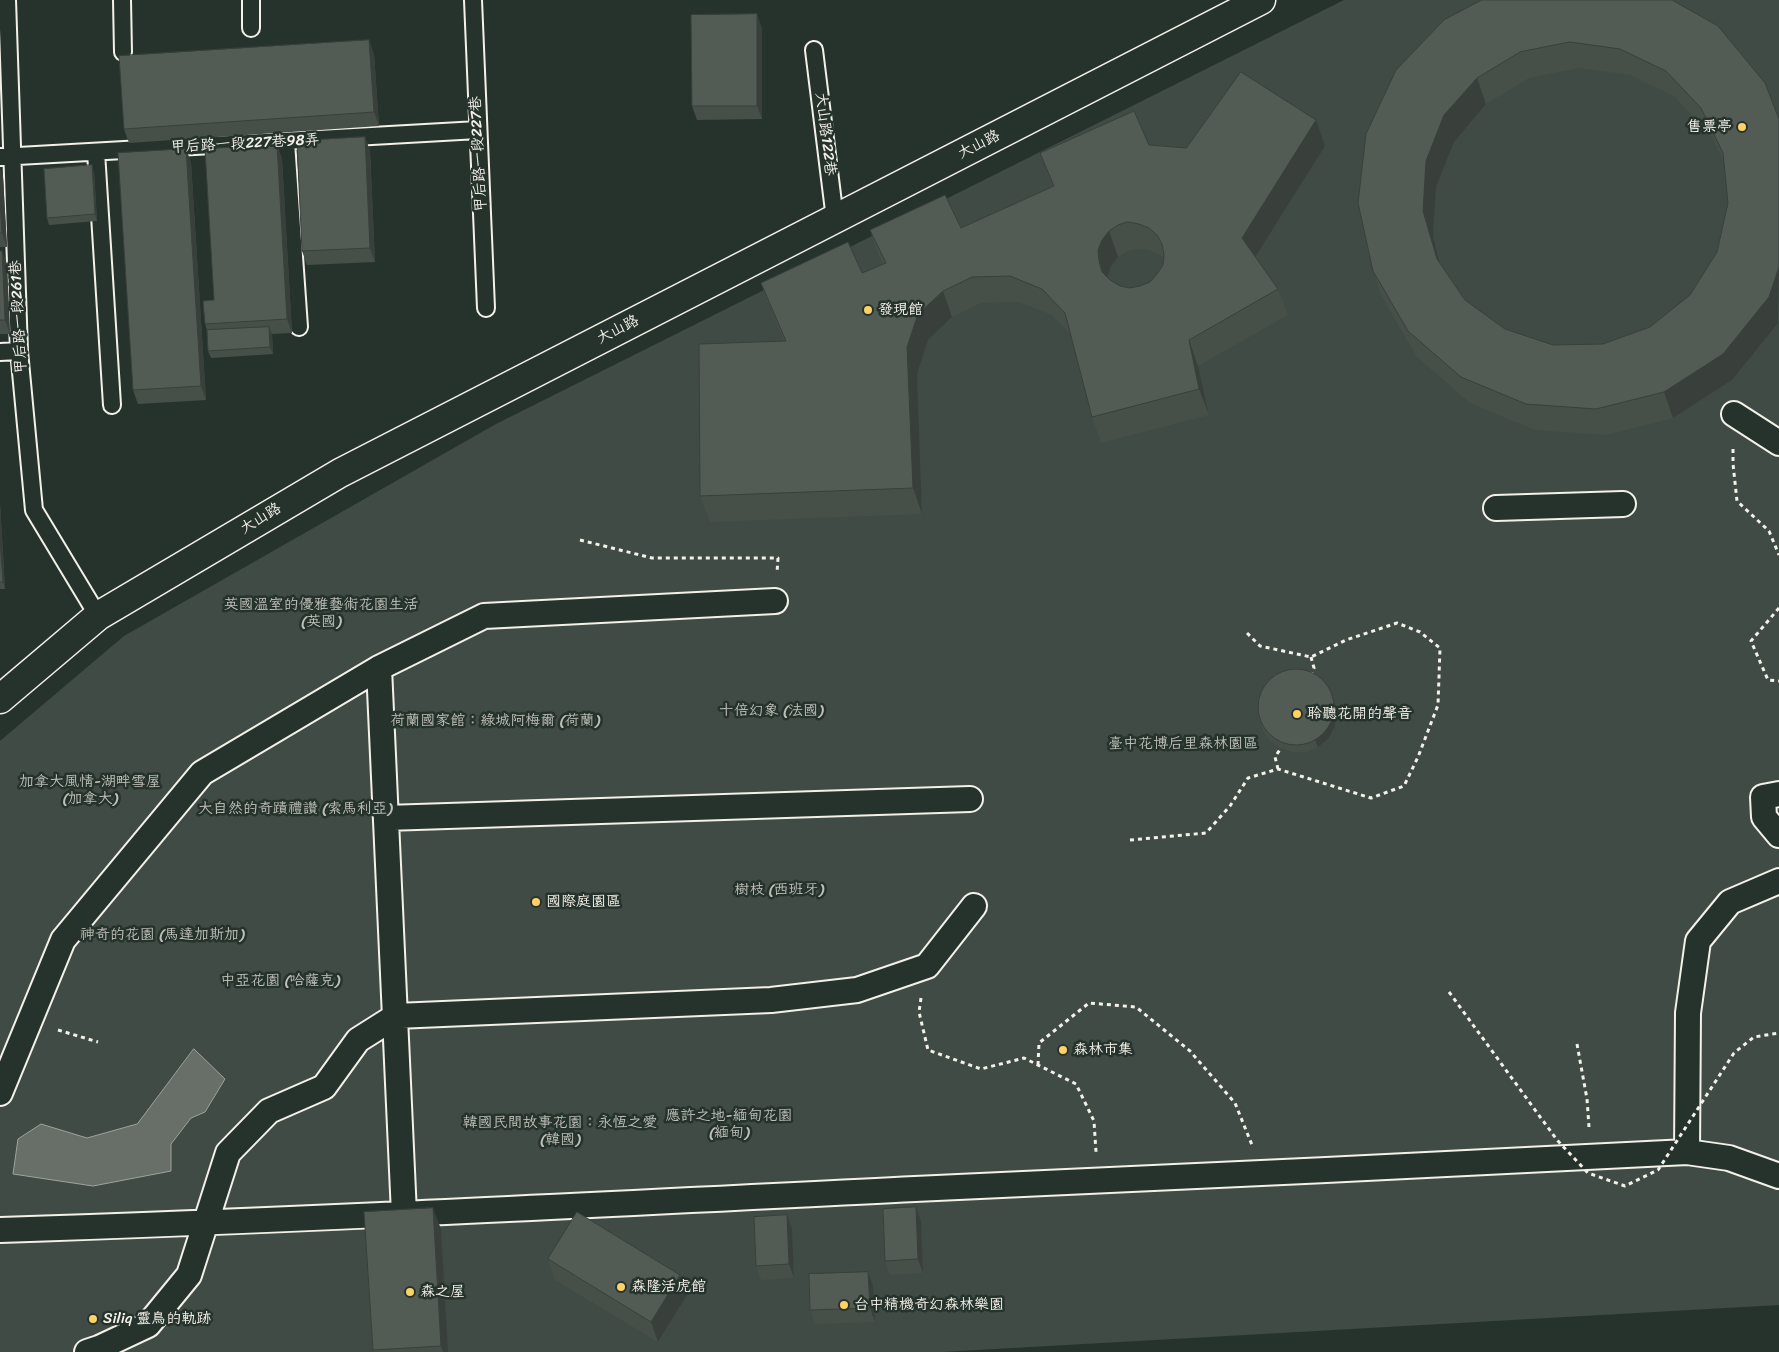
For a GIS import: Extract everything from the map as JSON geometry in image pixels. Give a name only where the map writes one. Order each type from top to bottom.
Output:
[{"type":"street","name":"大山路","points":[[0,698],[98,616],[340,473],[1261,0]]},
{"type":"street","points":[[1734,414],[1779,444]]},
{"type":"street","points":[[1496,508],[1623,504]]},
{"type":"street","points":[[0,1093],[28,1021],[63,940],[202,773],[378,668],[484,616],[775,601]]},
{"type":"street","points":[[378,668],[404,1214]]},
{"type":"street","points":[[1779,794],[1763,797],[1764,817],[1779,835]]},
{"type":"street","points":[[386,818],[970,799]]},
{"type":"street","points":[[1687,1152],[1688,1012],[1698,941],[1730,902],[1779,881]]},
{"type":"street","points":[[87,1352],[148,1325],[189,1275],[228,1154],[269,1111],[324,1087],[358,1040],[396,1016],[771,1000],[857,990],[927,966],[974,906]]},
{"type":"street","points":[[0,1230],[404,1214],[1263,1174],[1687,1152],[1729,1158],[1779,1176]]},
{"type":"lane","name":"甲后路一段261巷","points":[[7,0],[6,157],[19,351],[34,510],[98,616]]},
{"type":"lane","points":[[122,0],[123,52]]},
{"type":"lane","points":[[252,0],[252,28]]},
{"type":"lane","name":"甲后路一段227巷","points":[[473,0],[486,308]]},
{"type":"lane","name":"大山路122巷","points":[[814,50],[836,218]]},
{"type":"lane","name":"甲后路一段227巷98弄","points":[[6,157],[478,130]]},
{"type":"lane","points":[[286,142],[299,327]]},
{"type":"lane","points":[[96,152],[112,405]]},
{"type":"lane","points":[[0,352],[19,351]]},
{"type":"path","points":[[1734,414],[1733,464],[1737,502],[1769,531],[1779,555]]},
{"type":"path","points":[[580,540],[652,558],[778,558],[775,601]]},
{"type":"path","points":[[1779,608],[1751,641],[1768,680],[1779,681]]},
{"type":"path","points":[[1130,840],[1206,832],[1230,806],[1248,778],[1278,769],[1371,798],[1404,786],[1418,757],[1438,705],[1440,648],[1420,632],[1397,623],[1346,640],[1311,656],[1260,646],[1245,630]]},
{"type":"path","points":[[1310,677],[1314,668],[1311,656]]},
{"type":"path","points":[[1278,769],[1275,757],[1281,748]]},
{"type":"path","points":[[927,966],[919,1012],[928,1050],[981,1068],[1024,1058],[1076,1084],[1094,1121],[1099,1181]]},
{"type":"path","points":[[1449,992],[1557,1140],[1588,1173],[1625,1186],[1658,1170],[1734,1053],[1754,1037],[1779,1033]]},
{"type":"path","points":[[1038,1065],[1039,1042],[1089,1003],[1136,1007],[1190,1051],[1235,1102],[1263,1174]]},
{"type":"path","points":[[28,1021],[98,1042]]},
{"type":"path","points":[[1577,1044],[1587,1098],[1591,1157]]},
{"type":"green space","name":"臺中花博后里森林園區","points":[[1344,0],[1779,0],[1779,1305],[941,1352],[0,1352],[0,741],[124,636],[496,424]]},
{"type":"shaded area","points":[[194,1049],[225,1079],[205,1112],[191,1118],[171,1144],[171,1171],[93,1186],[13,1174],[18,1139],[41,1124],[87,1138],[137,1124]]},
{"type":"building","points":[[1482,0],[1672,0],[1718,26],[1765,83],[1779,119],[1779,267],[1769,297],[1723,354],[1664,392],[1596,409],[1526,404],[1461,377],[1408,331],[1373,271],[1358,203],[1366,134],[1396,70],[1444,20]],"holes":[[[1570,42],[1620,49],[1666,71],[1701,108],[1723,153],[1728,203],[1717,252],[1690,295],[1650,327],[1603,344],[1553,345],[1505,329],[1465,300],[1437,259],[1423,211],[1426,161],[1444,115],[1477,78],[1520,52]]]},
{"type":"building","points":[[757,14],[757,106],[692,106],[691,15]]},
{"type":"building","points":[[369,40],[374,112],[124,129],[119,56]]},
{"type":"building","name":"發現館","points":[[1241,72],[1316,120],[1242,238],[1278,289],[1189,340],[1199,389],[1092,417],[1065,313],[1042,289],[1010,276],[972,277],[943,291],[918,314],[907,347],[913,488],[700,496],[699,344],[786,341],[761,283],[848,242],[862,273],[886,263],[870,230],[945,195],[961,228],[1054,186],[1040,153],[1134,111],[1149,145],[1186,148]],"holes":[[[1128,222],[1149,228],[1157,235],[1162,244],[1163,265],[1150,282],[1130,288],[1120,286],[1102,272],[1098,250],[1102,240],[1109,231],[1118,225]]]},
{"type":"building","points":[[365,137],[370,248],[302,251],[297,141]]},
{"type":"building","points":[[277,145],[287,319],[205,324],[203,301],[214,300],[205,149]]},
{"type":"building","points":[[186,149],[201,386],[133,390],[118,153]]},
{"type":"building","points":[[92,165],[95,214],[47,218],[44,169]]},
{"type":"building","points":[[0,201],[2,233],[0,233]]},
{"type":"building","points":[[0,251],[2,251],[5,320],[0,320]]},
{"type":"building","points":[[269,327],[270,347],[208,351],[207,330]]},
{"type":"building","points":[[0,539],[3,582],[0,582]]},
{"type":"building","points":[[1289,669],[1303,669],[1317,675],[1328,686],[1334,700],[1331,722],[1323,734],[1303,745],[1289,745],[1275,739],[1264,728],[1258,714],[1258,700],[1264,686],[1275,675]]},
{"type":"building","name":"台中精機奇幻森林樂園","points":[[916,1207],[918,1259],[885,1261],[883,1209]]},
{"type":"building","name":"森之屋","points":[[433,1208],[441,1346],[373,1350],[364,1212]]},
{"type":"building","name":"森隆活虎館","points":[[577,1212],[680,1275],[651,1322],[548,1259]]},
{"type":"building","points":[[787,1215],[789,1264],[756,1266],[754,1217]]},
{"type":"building","points":[[868,1272],[870,1308],[810,1310],[809,1274]]},
{"type":"place","name":"售票亭","points":[[1742,127]]},
{"type":"place","name":"發現館","points":[[868,310]]},
{"type":"place","name":"聆聽花開的聲音","points":[[1297,714]]},
{"type":"place","name":"國際庭園區","points":[[536,902]]},
{"type":"place","name":"森林市集","points":[[1063,1050]]},
{"type":"place","name":"森隆活虎館","points":[[621,1287]]},
{"type":"place","name":"森之屋","points":[[410,1292]]},
{"type":"place","name":"台中精機奇幻森林樂園","points":[[844,1305]]},
{"type":"place","name":"Siliq 靈鳥的軌跡","points":[[93,1319]]},
{"type":"park label","name":"英國溫室的優雅藝術花園生活 (英國)","points":[[321,614]]},
{"type":"park label","name":"十倍幻象 (法國)","points":[[771,711]]},
{"type":"park label","name":"荷蘭國家館：綠城阿梅爾 (荷蘭)","points":[[495,721]]},
{"type":"park label","name":"加拿大風情-湖畔雪屋 (加拿大)","points":[[90,790]]},
{"type":"park label","name":"大自然的奇蹟禮讚 (索馬利亞)","points":[[295,809]]},
{"type":"park label","name":"樹枝 (西班牙)","points":[[779,890]]},
{"type":"park label","name":"神奇的花園 (馬達加斯加)","points":[[162,935]]},
{"type":"park label","name":"中亞花園 (哈薩克)","points":[[280,981]]},
{"type":"park label","name":"應許之地-緬甸花園 (緬甸)","points":[[729,1124]]},
{"type":"park label","name":"韓國民間故事花園：永恆之愛 (韓國)","points":[[560,1132]]}]
